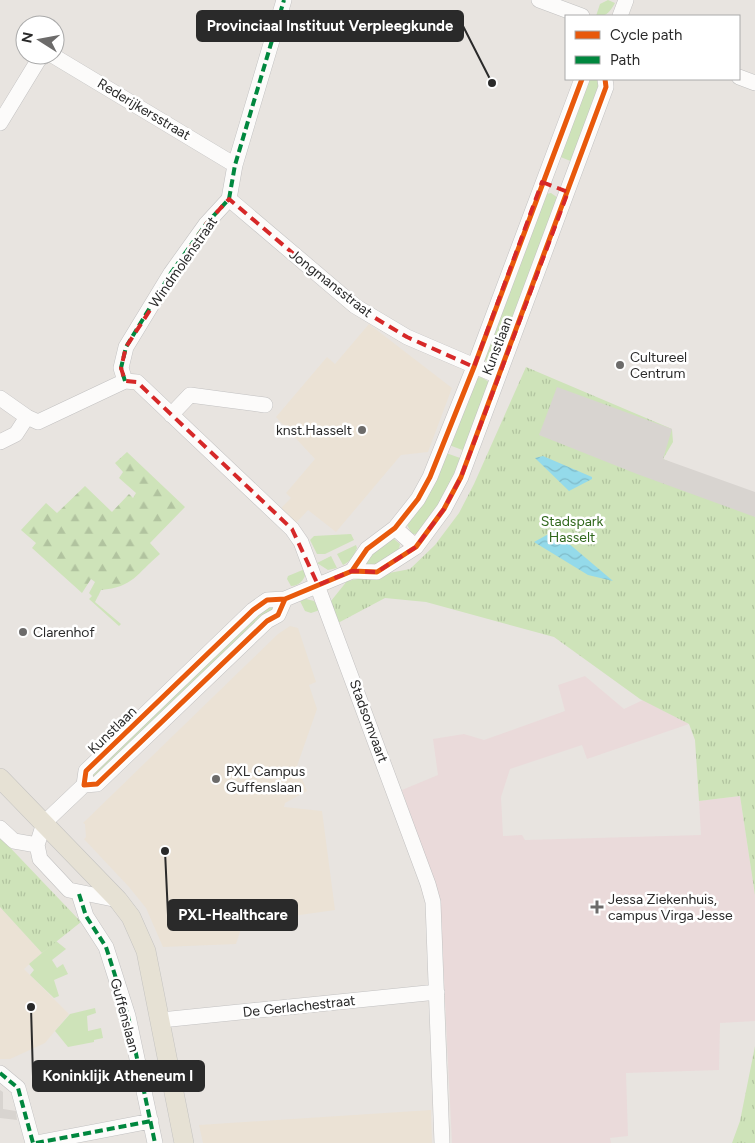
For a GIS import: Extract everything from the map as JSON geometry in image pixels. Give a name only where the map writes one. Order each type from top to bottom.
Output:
[{"type":"main road","points":[[0,778],[118,900],[131,917],[146,951],[184,1143]]},
{"type":"street","points":[[229,199],[235,165],[284,0]]},
{"type":"street","points":[[539,0],[579,15]]},
{"type":"street","points":[[620,15],[626,0]]},
{"type":"street","name":"Rederijkersstraat","points":[[65,63],[235,165]]},
{"type":"street","points":[[0,123],[35,65]]},
{"type":"street","points":[[740,77],[755,83]]},
{"type":"street","name":"Kunstlaan","points":[[352,571],[366,549],[395,528],[418,499],[430,477],[474,367],[582,80]]},
{"type":"street","name":"Kunstlaan","points":[[44,823],[60,811],[84,785],[97,784],[267,621],[278,615],[285,599],[352,571],[377,572],[416,547],[444,509],[461,477],[568,192],[606,87],[605,80]]},
{"type":"street","points":[[542,182],[568,192]]},
{"type":"street","name":"Jongmansstraat","points":[[229,199],[355,306],[406,337],[498,376]]},
{"type":"street","name":"Windmolenstraat","points":[[125,381],[121,368],[126,347],[171,273],[206,224],[229,199]]},
{"type":"street","points":[[0,398],[27,417],[38,422],[125,381]]},
{"type":"street","name":"Stadsomvaart","points":[[125,381],[137,382],[292,529],[302,542],[428,884],[434,911],[442,1143]]},
{"type":"street","points":[[171,415],[190,395],[265,405]]},
{"type":"street","points":[[0,442],[16,434],[27,417]]},
{"type":"street","points":[[395,528],[416,547]]},
{"type":"street","points":[[44,823],[37,845],[40,859],[69,890],[79,894],[118,900]]},
{"type":"street","points":[[0,828],[14,841],[37,845]]},
{"type":"street","name":"Guffenslaan","points":[[79,894],[86,916],[106,947],[128,1016],[155,1143]]},
{"type":"street","name":"De Gerlachestraat","points":[[161,1020],[437,992]]},
{"type":"street","points":[[0,1073],[18,1088],[34,1143],[151,1122]]},
{"type":"highlighted area","points":[[542,182],[568,192],[461,477],[444,509],[416,547],[377,572],[352,571],[318,585],[292,529],[137,382],[125,381],[121,368],[126,347],[206,224],[229,199],[355,306],[407,337],[474,367]]},
{"type":"shaded area","name":"knst.Hasselt","points":[[369,324],[452,388],[428,452],[401,455],[336,532],[308,510],[296,523],[280,509],[291,498],[286,493],[315,459],[276,417],[327,357],[335,364]]},
{"type":"shaded area","points":[[557,387],[672,429],[663,459],[755,492],[755,517],[637,474],[539,435]]},
{"type":"shaded area","name":"PXL Campus Guffenslaan","points":[[290,626],[298,628],[316,682],[309,685],[317,709],[297,766],[307,791],[285,803],[284,807],[322,811],[335,910],[243,923],[236,944],[163,947],[146,908],[84,839],[86,837],[85,824],[83,823],[278,634]]},
{"type":"shaded area","name":"Jessa Ziekenhuis, campus Virga Jesse","points":[[585,676],[624,709],[643,700],[689,724],[587,759],[582,745],[510,769],[501,797],[503,836],[522,835],[525,840],[701,835],[699,801],[740,796],[755,895],[755,1021],[720,1023],[719,1070],[626,1073],[628,1136],[610,1138],[611,1143],[452,1143],[441,918],[436,891],[402,790],[438,775],[433,739],[464,734],[484,740],[565,711],[558,685]]},
{"type":"shaded area","points":[[0,907],[42,953],[24,969],[69,1014],[45,1043],[10,1059],[0,1059]]},
{"type":"shaded area","points":[[0,1090],[3,1092],[3,1109],[16,1111],[17,1120],[0,1118]]},
{"type":"shaded area","points":[[431,1110],[432,1143],[203,1143],[199,1125]]},
{"type":"green space","points":[[608,0],[615,3],[605,15],[596,15],[600,4]]},
{"type":"green space","points":[[588,80],[597,80],[600,87],[573,162],[558,156]]},
{"type":"green space","points":[[551,193],[558,198],[496,364],[491,366],[484,359],[546,194]]},
{"type":"green space","name":"Stadspark Hasselt","points":[[526,367],[672,429],[673,442],[663,459],[755,499],[755,895],[740,796],[699,801],[695,740],[689,724],[640,699],[554,637],[426,602],[385,598],[338,623],[331,601],[347,581],[410,569],[435,545],[459,513],[474,484]]},
{"type":"green space","points":[[481,377],[489,382],[465,451],[449,445],[477,378]]},
{"type":"green space","points":[[127,452],[185,507],[150,543],[160,554],[128,583],[101,590],[95,602],[121,624],[119,626],[89,599],[92,596],[89,593],[95,582],[91,579],[82,593],[32,548],[36,543],[21,530],[46,503],[57,513],[85,486],[112,512],[129,494],[133,498],[136,493],[119,478],[123,472],[115,463]]},
{"type":"green space","points":[[446,453],[463,459],[439,507],[417,534],[412,534],[407,525],[409,520]]},
{"type":"green space","points":[[351,534],[354,540],[325,554],[317,554],[310,540],[314,536]]},
{"type":"green space","points":[[394,539],[400,544],[399,549],[379,566],[368,567],[366,563],[369,553],[389,540]]},
{"type":"green space","points":[[356,545],[357,548],[353,556],[343,565],[337,554]]},
{"type":"green space","points":[[331,556],[337,568],[328,570],[317,563]]},
{"type":"green space","points":[[305,569],[306,573],[299,584],[291,586],[287,579],[288,576]]},
{"type":"green space","points":[[306,599],[314,601],[320,610],[311,613],[305,611],[300,601]]},
{"type":"green space","points":[[269,604],[275,607],[93,780],[91,775]]},
{"type":"green space","points":[[0,837],[81,922],[42,953],[0,907]]},
{"type":"green space","points":[[56,941],[66,949],[52,960],[57,968],[63,964],[68,974],[54,980],[59,996],[54,998],[30,975],[34,970],[29,964]]},
{"type":"green space","points":[[95,1008],[96,1013],[87,1016],[88,1031],[101,1028],[103,1038],[94,1040],[94,1042],[68,1047],[55,1031],[70,1014]]},
{"type":"green space","points":[[755,1046],[755,1143],[732,1143],[740,1121]]},
{"type":"water","points":[[543,456],[592,477],[592,479],[569,491],[535,458]]},
{"type":"water","points":[[554,531],[613,581],[588,575],[534,542]]},
{"type":"marked path","points":[[125,381],[121,368],[126,347],[171,273],[206,224],[229,199],[235,165],[284,0]]},
{"type":"marked path","points":[[79,894],[86,916],[106,947],[128,1016],[155,1143]]},
{"type":"marked path","points":[[0,1073],[18,1088],[33,1143]]},
{"type":"marked path","points":[[36,1143],[151,1121]]},
{"type":"cycle path","points":[[352,571],[367,549],[395,528],[418,499],[430,477],[474,367],[582,80]]},
{"type":"cycle path","points":[[285,599],[352,571],[377,572],[416,547],[444,509],[461,477],[606,87],[605,80]]},
{"type":"cycle path","points":[[285,599],[278,615],[267,621],[97,784],[84,785],[86,771],[253,610],[267,600],[285,599]]},
{"type":"place","name":"Provinciaal Instituut Verpleegkunde","points":[[492,83]]},
{"type":"place","name":"Cultureel Centrum","points":[[620,365]]},
{"type":"place","name":"knst.Hasselt","points":[[362,430]]},
{"type":"place","name":"Clarenhof","points":[[23,632]]},
{"type":"place","name":"PXL Campus Guffenslaan","points":[[216,779]]},
{"type":"place","name":"PXL-Healthcare","points":[[165,851]]},
{"type":"place","name":"Jessa Ziekenhuis, campus Virga Jesse","points":[[597,907]]},
{"type":"place","name":"Koninklijk Atheneum I","points":[[31,1007]]}]
